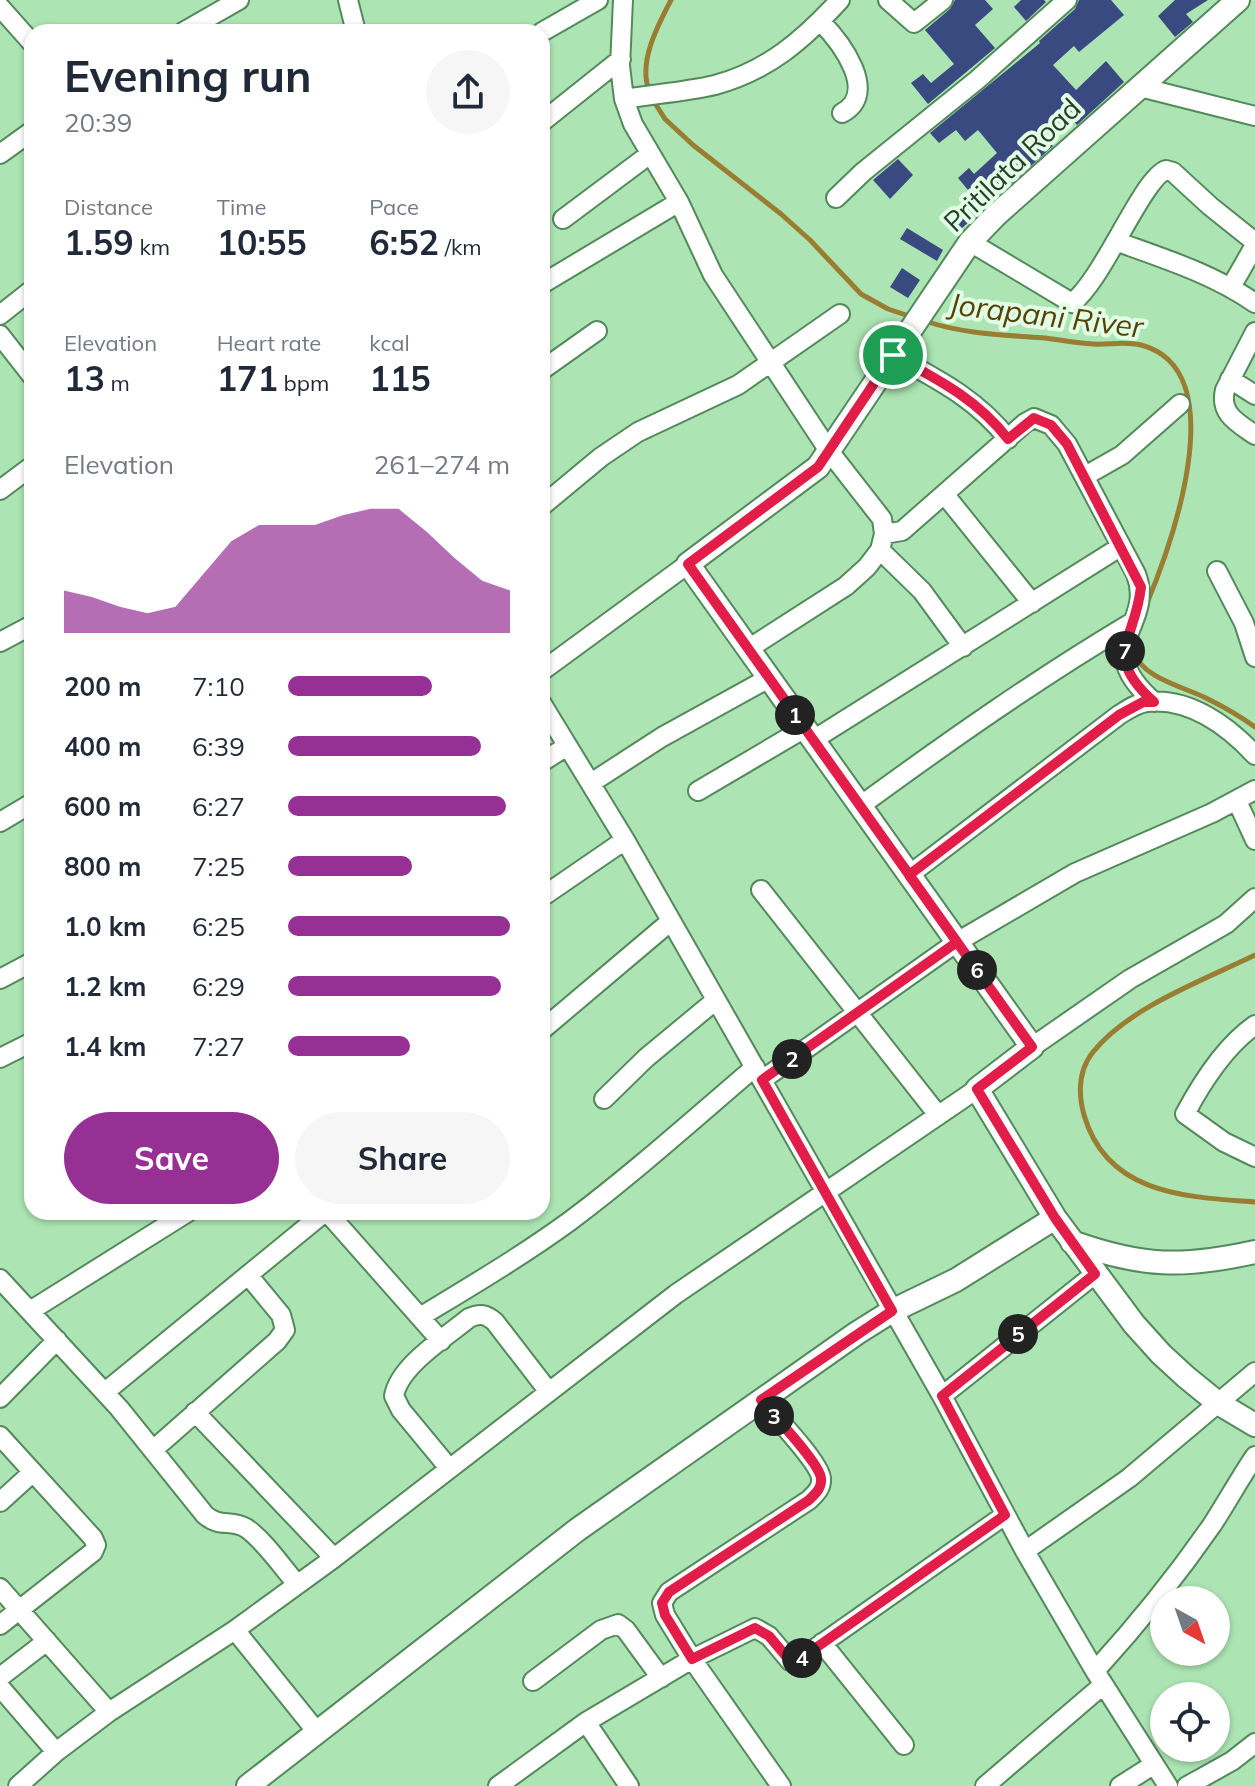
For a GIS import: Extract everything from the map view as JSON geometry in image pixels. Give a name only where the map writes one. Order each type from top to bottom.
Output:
[{"type":"street","points":[[197,24],[239,0]]},
{"type":"street","points":[[348,0],[354,24]]},
{"type":"street","points":[[550,27],[598,0]]},
{"type":"street","points":[[623,0],[621,59],[633,124],[679,202],[713,275],[829,451],[875,507],[882,519],[882,542],[963,647]]},
{"type":"street","points":[[630,98],[716,85],[764,66],[785,52],[840,0]]},
{"type":"street","points":[[888,0],[914,23],[943,0]]},
{"type":"street","points":[[836,198],[1067,0]]},
{"type":"street","name":"Pritilata Road","points":[[688,564],[804,479],[829,451],[970,242],[996,215],[1238,0]]},
{"type":"street","points":[[0,7],[24,34]]},
{"type":"street","points":[[215,14],[219,24]]},
{"type":"street","points":[[820,21],[847,54],[855,74],[856,100],[842,113]]},
{"type":"street","points":[[550,116],[621,59]]},
{"type":"street","points":[[1140,87],[1255,116]]},
{"type":"street","points":[[1,152],[24,139]]},
{"type":"street","points":[[563,219],[650,154]]},
{"type":"street","points":[[970,242],[1072,303],[1118,242],[1154,179],[1166,170],[1173,172],[1255,243],[1231,287]]},
{"type":"street","points":[[550,279],[679,202]]},
{"type":"street","points":[[1118,242],[1195,270],[1231,287],[1255,303]]},
{"type":"street","points":[[0,315],[24,296]]},
{"type":"street","points":[[550,499],[601,457],[638,432],[738,385],[840,314]]},
{"type":"street","points":[[550,364],[597,331]]},
{"type":"street","points":[[1255,332],[1222,401],[1225,411],[1233,420],[1255,435]]},
{"type":"street","points":[[0,335],[24,366]]},
{"type":"street","points":[[895,352],[970,399],[991,417],[1008,439]]},
{"type":"street","points":[[1230,379],[1255,395]]},
{"type":"street","points":[[1085,476],[1122,455],[1180,404]]},
{"type":"street","points":[[748,649],[846,586],[867,567],[882,542],[902,531],[1034,418],[1044,420],[1067,444],[1141,587],[1124,660],[1128,673],[1139,689],[1154,702]]},
{"type":"street","points":[[0,490],[24,472]]},
{"type":"street","points":[[945,495],[1032,603]]},
{"type":"street","points":[[698,791],[809,734],[963,647],[1120,547]]},
{"type":"street","points":[[550,665],[688,564],[1032,1047]]},
{"type":"street","points":[[1217,571],[1244,623],[1255,657]]},
{"type":"street","points":[[860,806],[1047,673],[1131,623]]},
{"type":"street","points":[[0,642],[24,629]]},
{"type":"street","points":[[591,783],[662,737],[769,678]]},
{"type":"street","points":[[909,875],[1119,715],[1143,702],[1182,706],[1213,718],[1255,755]]},
{"type":"street","points":[[550,717],[625,840],[942,1396],[1025,1551],[1099,1678],[1168,1786]]},
{"type":"street","points":[[550,757],[567,746]]},
{"type":"street","points":[[420,1317],[512,1261],[570,1220],[758,1074],[859,1013],[957,942],[1088,867],[1237,801],[1255,790]]},
{"type":"street","points":[[1237,801],[1255,840]]},
{"type":"street","points":[[0,822],[24,808]]},
{"type":"street","points":[[550,892],[625,840]]},
{"type":"street","points":[[761,890],[938,1115]]},
{"type":"street","points":[[18,1786],[56,1752],[109,1712],[235,1630],[334,1558],[676,1294],[977,1089],[1120,986],[1226,924],[1255,898]]},
{"type":"street","points":[[550,1023],[671,921]]},
{"type":"street","points":[[0,979],[24,967]]},
{"type":"street","points":[[604,1099],[662,1043],[716,1000]]},
{"type":"street","points":[[1254,1028],[1221,1059],[1185,1114],[1224,1142],[1255,1157]]},
{"type":"street","points":[[0,1058],[24,1046]]},
{"type":"street","points":[[977,1089],[1055,1218],[1095,1274],[1161,1354],[1218,1403],[1255,1425]]},
{"type":"street","points":[[248,1786],[577,1530],[761,1400],[892,1311],[956,1280],[1055,1218]]},
{"type":"street","points":[[30,1311],[175,1220]]},
{"type":"street","points":[[105,1392],[316,1220]]},
{"type":"street","points":[[333,1220],[441,1341]]},
{"type":"street","points":[[1072,1242],[1114,1256],[1156,1264],[1191,1264],[1255,1252]]},
{"type":"street","points":[[942,1396],[1095,1274]]},
{"type":"street","points":[[153,1450],[277,1341],[285,1330],[281,1315],[248,1275]]},
{"type":"street","points":[[1,1282],[105,1392],[205,1515],[213,1522],[234,1523],[250,1531],[297,1584]]},
{"type":"street","points":[[449,1468],[401,1410],[394,1396],[401,1378],[469,1318],[478,1314],[488,1316],[549,1392]]},
{"type":"street","points":[[0,1398],[57,1340]]},
{"type":"street","points":[[1025,1551],[1118,1486],[1255,1372]]},
{"type":"street","points":[[761,1400],[815,1464],[821,1477],[819,1490],[809,1500],[669,1592],[662,1603],[665,1615],[692,1659],[781,1786]]},
{"type":"street","points":[[195,1412],[334,1558]]},
{"type":"street","points":[[0,1436],[96,1545],[93,1552],[0,1625]]},
{"type":"street","points":[[985,1786],[1099,1678],[1212,1524],[1255,1456]]},
{"type":"street","points":[[0,1502],[33,1472]]},
{"type":"street","points":[[498,1786],[586,1722],[692,1659],[755,1628],[769,1636],[790,1661],[800,1659],[1005,1515]]},
{"type":"street","points":[[0,1588],[109,1712]]},
{"type":"street","points":[[533,1681],[601,1630],[618,1624],[626,1630],[661,1678]]},
{"type":"street","points":[[235,1630],[317,1732]]},
{"type":"street","points":[[0,1677],[47,1641]]},
{"type":"street","points":[[822,1643],[904,1745]]},
{"type":"street","points":[[0,1687],[56,1752]]},
{"type":"street","points":[[586,1722],[629,1786]]},
{"type":"street","points":[[1187,1786],[1232,1761],[1255,1743]]},
{"type":"street","points":[[1120,1786],[1153,1765]]},
{"type":"building","points":[[955,0],[985,0],[993,9],[975,25],[995,48],[928,104],[911,83],[923,74],[931,83],[954,64],[925,30],[950,9]]},
{"type":"building","points":[[1021,0],[1046,2],[1026,21],[1014,7]]},
{"type":"building","points":[[1079,0],[1111,0],[1124,15],[1079,52],[1074,46],[1053,65],[1076,90],[1106,61],[1124,82],[1077,125],[1068,115],[1044,136],[1053,146],[961,229],[949,216],[973,196],[958,178],[969,168],[974,174],[997,153],[978,130],[965,141],[956,130],[939,143],[930,133],[1040,43],[1075,9]]},
{"type":"building","points":[[1175,0],[1208,0],[1186,14],[1193,22],[1175,37],[1158,16]]},
{"type":"building","points":[[898,159],[913,175],[890,199],[873,180]]},
{"type":"building","points":[[907,228],[943,250],[937,261],[900,239]]},
{"type":"building","points":[[902,268],[920,280],[908,298],[890,287]]},
{"type":"waterway","name":"Jorapani River","points":[[649,90],[646,79],[648,56],[655,32],[671,0]]},
{"type":"waterway","name":"Jorapani River","points":[[653,100],[665,119],[781,214],[861,294],[888,309],[912,317]]},
{"type":"waterway","name":"Jorapani River","points":[[925,321],[984,333],[1093,344],[1135,344],[1170,361],[1186,389],[1191,424],[1188,464],[1180,506],[1145,608]]},
{"type":"waterway","name":"Jorapani River","points":[[1133,651],[1138,661],[1154,675],[1212,701],[1255,727]]},
{"type":"waterway","name":"Jorapani River","points":[[1255,955],[1168,996],[1126,1021],[1088,1059],[1080,1090],[1084,1115],[1095,1142],[1111,1162],[1130,1176],[1153,1187],[1177,1193],[1255,1202]]},
{"type":"route","points":[[893,355],[818,467],[688,564],[748,649],[909,875],[957,942],[762,1080],[892,1311],[761,1400],[815,1464],[821,1477],[819,1490],[809,1500],[669,1592],[662,1603],[665,1615],[692,1659],[755,1628],[769,1636],[790,1661],[800,1659],[1005,1515],[942,1396],[1095,1274],[1055,1218],[977,1089],[1032,1047],[957,942],[909,875],[1119,715],[1143,702],[1154,702],[1139,689],[1128,673],[1124,660],[1141,587],[1085,476],[1067,444],[1051,425],[1034,418],[1008,439],[991,417],[970,399],[893,355]]}]
